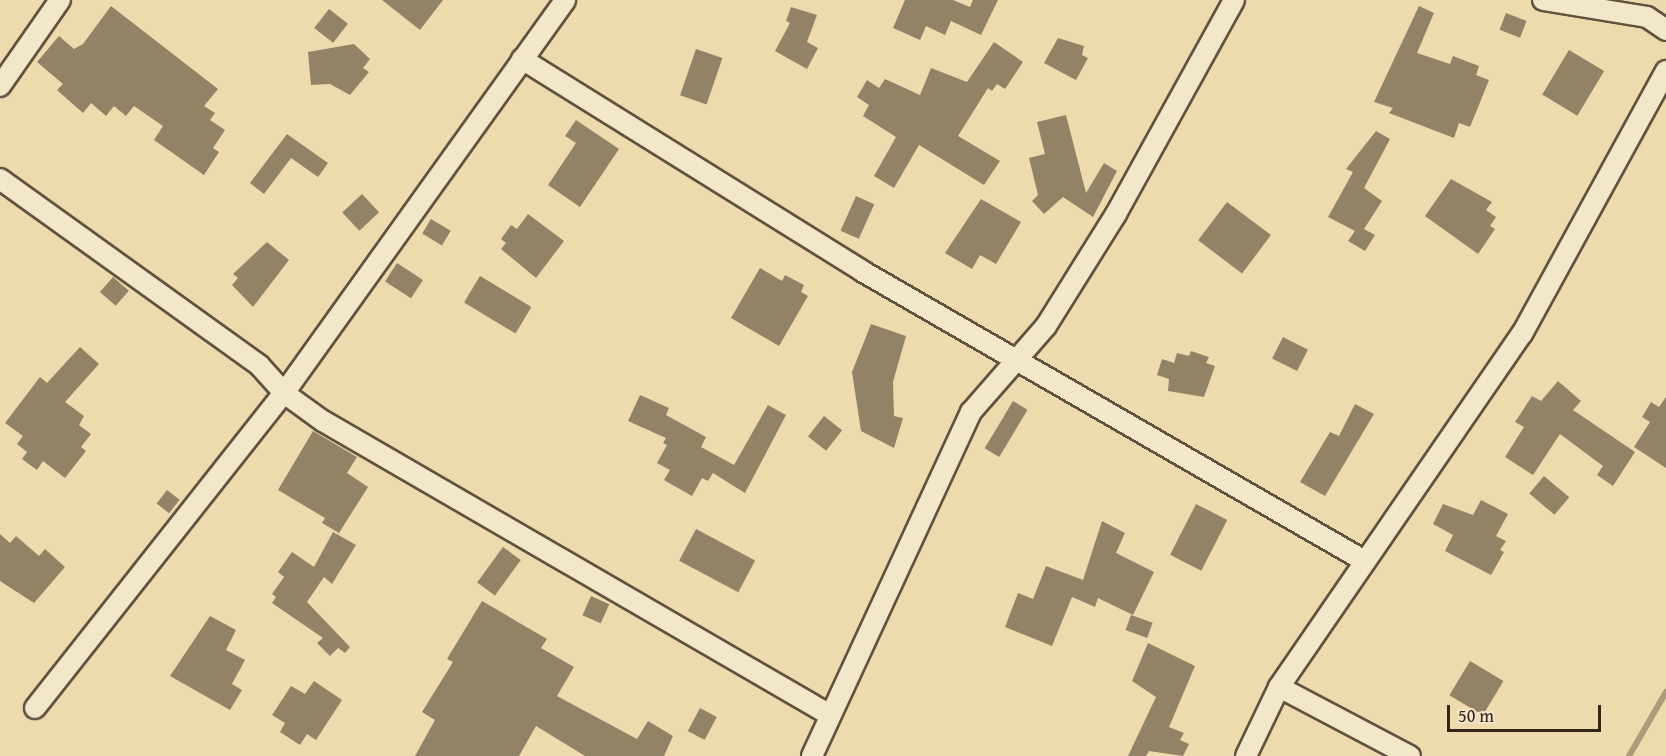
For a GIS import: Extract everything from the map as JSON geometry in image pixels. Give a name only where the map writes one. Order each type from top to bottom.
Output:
[{"type":"street","points":[[0,86],[60,0]]},
{"type":"street","points":[[35,708],[284,393],[565,0]]},
{"type":"street","points":[[812,756],[971,412],[1046,326],[1116,214],[1234,0]]},
{"type":"street","points":[[1544,0],[1647,17],[1666,30]]},
{"type":"street","points":[[522,59],[862,271],[1363,560]]},
{"type":"street","points":[[1246,756],[1279,687],[1363,560],[1432,470],[1522,334],[1666,71]]},
{"type":"street","points":[[0,179],[259,365],[284,393],[322,421],[830,715]]},
{"type":"street","points":[[1279,687],[1410,756]]},
{"type":"building","points":[[382,0],[443,0],[420,30]]},
{"type":"building","points":[[905,0],[953,0],[970,7],[973,0],[998,0],[981,35],[951,21],[945,35],[926,26],[920,40],[893,28]]},
{"type":"building","points":[[111,6],[218,89],[204,106],[215,113],[210,120],[225,130],[213,148],[219,152],[204,175],[154,140],[163,126],[134,106],[126,116],[114,106],[106,116],[91,103],[83,113],[57,90],[63,84],[37,62],[59,36],[74,49],[83,44]]},
{"type":"building","points":[[1419,6],[1434,13],[1417,53],[1450,64],[1453,56],[1479,66],[1476,75],[1489,80],[1470,127],[1459,123],[1454,138],[1389,113],[1393,108],[1374,102]]},
{"type":"building","points":[[791,7],[817,15],[807,42],[818,48],[807,69],[775,51],[790,23],[786,21]]},
{"type":"building","points":[[329,9],[348,24],[333,43],[314,28]]},
{"type":"building","points":[[1506,13],[1527,21],[1520,38],[1500,30]]},
{"type":"building","points":[[1058,38],[1084,46],[1082,55],[1088,58],[1076,80],[1044,63]]},
{"type":"building","points":[[994,42],[1023,62],[1005,89],[997,84],[992,91],[988,88],[958,136],[1000,161],[984,185],[919,145],[894,188],[874,176],[896,137],[863,116],[869,105],[857,97],[867,80],[879,88],[885,79],[920,95],[931,68],[967,82]]},
{"type":"building","points":[[354,44],[370,59],[363,68],[369,72],[350,95],[330,84],[311,85],[308,52]]},
{"type":"building","points":[[696,49],[722,58],[707,104],[680,95]]},
{"type":"building","points":[[1569,50],[1604,71],[1577,116],[1542,95]]},
{"type":"building","points":[[1066,115],[1086,193],[1104,163],[1117,171],[1093,217],[1063,197],[1044,214],[1032,201],[1038,195],[1029,158],[1045,154],[1037,122]]},
{"type":"building","points":[[576,120],[619,149],[580,207],[548,185],[576,143],[565,136]]},
{"type":"building","points":[[1376,131],[1390,139],[1364,188],[1382,201],[1364,229],[1375,235],[1365,251],[1348,241],[1355,231],[1328,217],[1353,172],[1346,169]]},
{"type":"building","points":[[287,134],[328,163],[318,177],[291,158],[264,194],[250,183]]},
{"type":"building","points":[[1451,179],[1492,202],[1486,210],[1496,217],[1490,226],[1495,229],[1478,254],[1425,216]]},
{"type":"building","points":[[362,194],[379,212],[359,231],[342,212]]},
{"type":"building","points":[[856,196],[874,204],[859,239],[841,231]]},
{"type":"building","points":[[981,199],[1021,222],[996,264],[980,255],[972,269],[945,253]]},
{"type":"building","points":[[1227,202],[1271,235],[1242,273],[1198,240]]},
{"type":"building","points":[[528,214],[564,241],[536,278],[501,249],[506,243],[501,239],[511,225],[517,229]]},
{"type":"building","points":[[431,219],[451,231],[442,245],[422,234]]},
{"type":"building","points":[[267,242],[289,260],[253,307],[232,285],[238,278],[233,274]]},
{"type":"building","points":[[397,263],[423,280],[411,298],[385,281]]},
{"type":"building","points":[[760,268],[782,281],[785,275],[804,285],[801,292],[808,296],[779,346],[731,318]]},
{"type":"building","points":[[480,276],[531,307],[515,333],[464,303]]},
{"type":"building","points":[[113,277],[129,291],[116,306],[100,292]]},
{"type":"building","points":[[871,324],[906,336],[893,382],[894,416],[903,418],[894,448],[861,431],[852,372]]},
{"type":"building","points":[[1283,337],[1308,350],[1297,371],[1272,358]]},
{"type":"building","points":[[80,347],[99,364],[65,402],[84,416],[79,425],[91,434],[81,447],[86,451],[65,478],[43,461],[37,470],[22,459],[27,452],[17,444],[23,436],[5,423],[40,377],[47,383]]},
{"type":"building","points":[[1191,351],[1209,357],[1206,363],[1215,366],[1204,397],[1168,391],[1169,379],[1157,375],[1162,359],[1174,363],[1177,353],[1189,356]]},
{"type":"building","points":[[1558,381],[1581,401],[1573,410],[1635,452],[1613,486],[1597,475],[1603,466],[1560,434],[1533,475],[1505,457],[1524,427],[1515,422],[1532,396],[1541,401]]},
{"type":"building","points":[[640,395],[669,408],[666,415],[706,437],[701,447],[734,465],[768,405],[786,415],[745,493],[713,473],[708,481],[702,478],[692,496],[664,480],[670,470],[657,463],[667,445],[663,443],[666,438],[628,421]]},
{"type":"building","points":[[1666,397],[1666,468],[1634,447],[1650,422],[1642,417],[1651,402],[1659,407]]},
{"type":"building","points":[[1013,401],[1028,410],[999,457],[985,448]]},
{"type":"building","points":[[1355,404],[1374,414],[1325,496],[1300,482],[1330,432],[1339,436]]},
{"type":"building","points":[[824,416],[842,430],[826,451],[808,436]]},
{"type":"building","points":[[313,431],[357,457],[347,473],[368,487],[339,533],[322,523],[325,518],[278,490]]},
{"type":"building","points":[[1544,476],[1569,497],[1554,515],[1529,494]]},
{"type":"building","points":[[167,490],[180,500],[169,513],[157,503]]},
{"type":"building","points":[[1481,500],[1508,514],[1496,536],[1506,541],[1500,550],[1504,552],[1491,575],[1445,551],[1453,535],[1433,524],[1443,504],[1473,515]]},
{"type":"building","points":[[1196,504],[1227,520],[1201,571],[1170,555]]},
{"type":"building","points":[[1102,521],[1125,533],[1116,553],[1154,572],[1133,615],[1098,598],[1095,607],[1072,597],[1052,646],[1005,627],[1018,593],[1033,599],[1046,566],[1083,580]]},
{"type":"building","points":[[696,529],[755,560],[738,592],[679,561]]},
{"type":"building","points":[[333,532],[356,545],[332,584],[324,577],[307,602],[350,647],[345,653],[338,648],[330,656],[317,643],[323,638],[272,603],[276,597],[272,594],[284,577],[278,572],[292,552],[314,567]]},
{"type":"building","points":[[0,534],[10,543],[16,536],[39,556],[45,549],[65,567],[34,603],[0,581]]},
{"type":"building","points":[[503,547],[521,560],[495,596],[477,583]]},
{"type":"building","points":[[591,596],[609,604],[601,623],[582,615]]},
{"type":"building","points":[[482,601],[547,639],[541,648],[574,667],[557,696],[637,739],[648,721],[673,736],[664,756],[585,756],[536,726],[519,756],[415,756],[435,720],[422,712],[453,662],[447,659]]},
{"type":"building","points":[[1131,615],[1153,623],[1147,638],[1126,630]]},
{"type":"building","points":[[210,616],[236,630],[226,650],[245,660],[232,684],[242,690],[230,710],[170,676]]},
{"type":"building","points":[[1148,643],[1195,666],[1169,727],[1184,733],[1180,740],[1189,744],[1183,756],[1149,751],[1146,756],[1128,756],[1156,697],[1132,681]]},
{"type":"building","points":[[1470,661],[1503,681],[1483,715],[1449,695]]},
{"type":"building","points":[[314,681],[342,700],[316,740],[307,734],[300,745],[280,732],[285,723],[272,715],[291,686],[305,694]]},
{"type":"building","points":[[700,708],[717,717],[705,740],[688,731]]},
{"type":"waterway","points":[[1629,756],[1666,692]]}]
